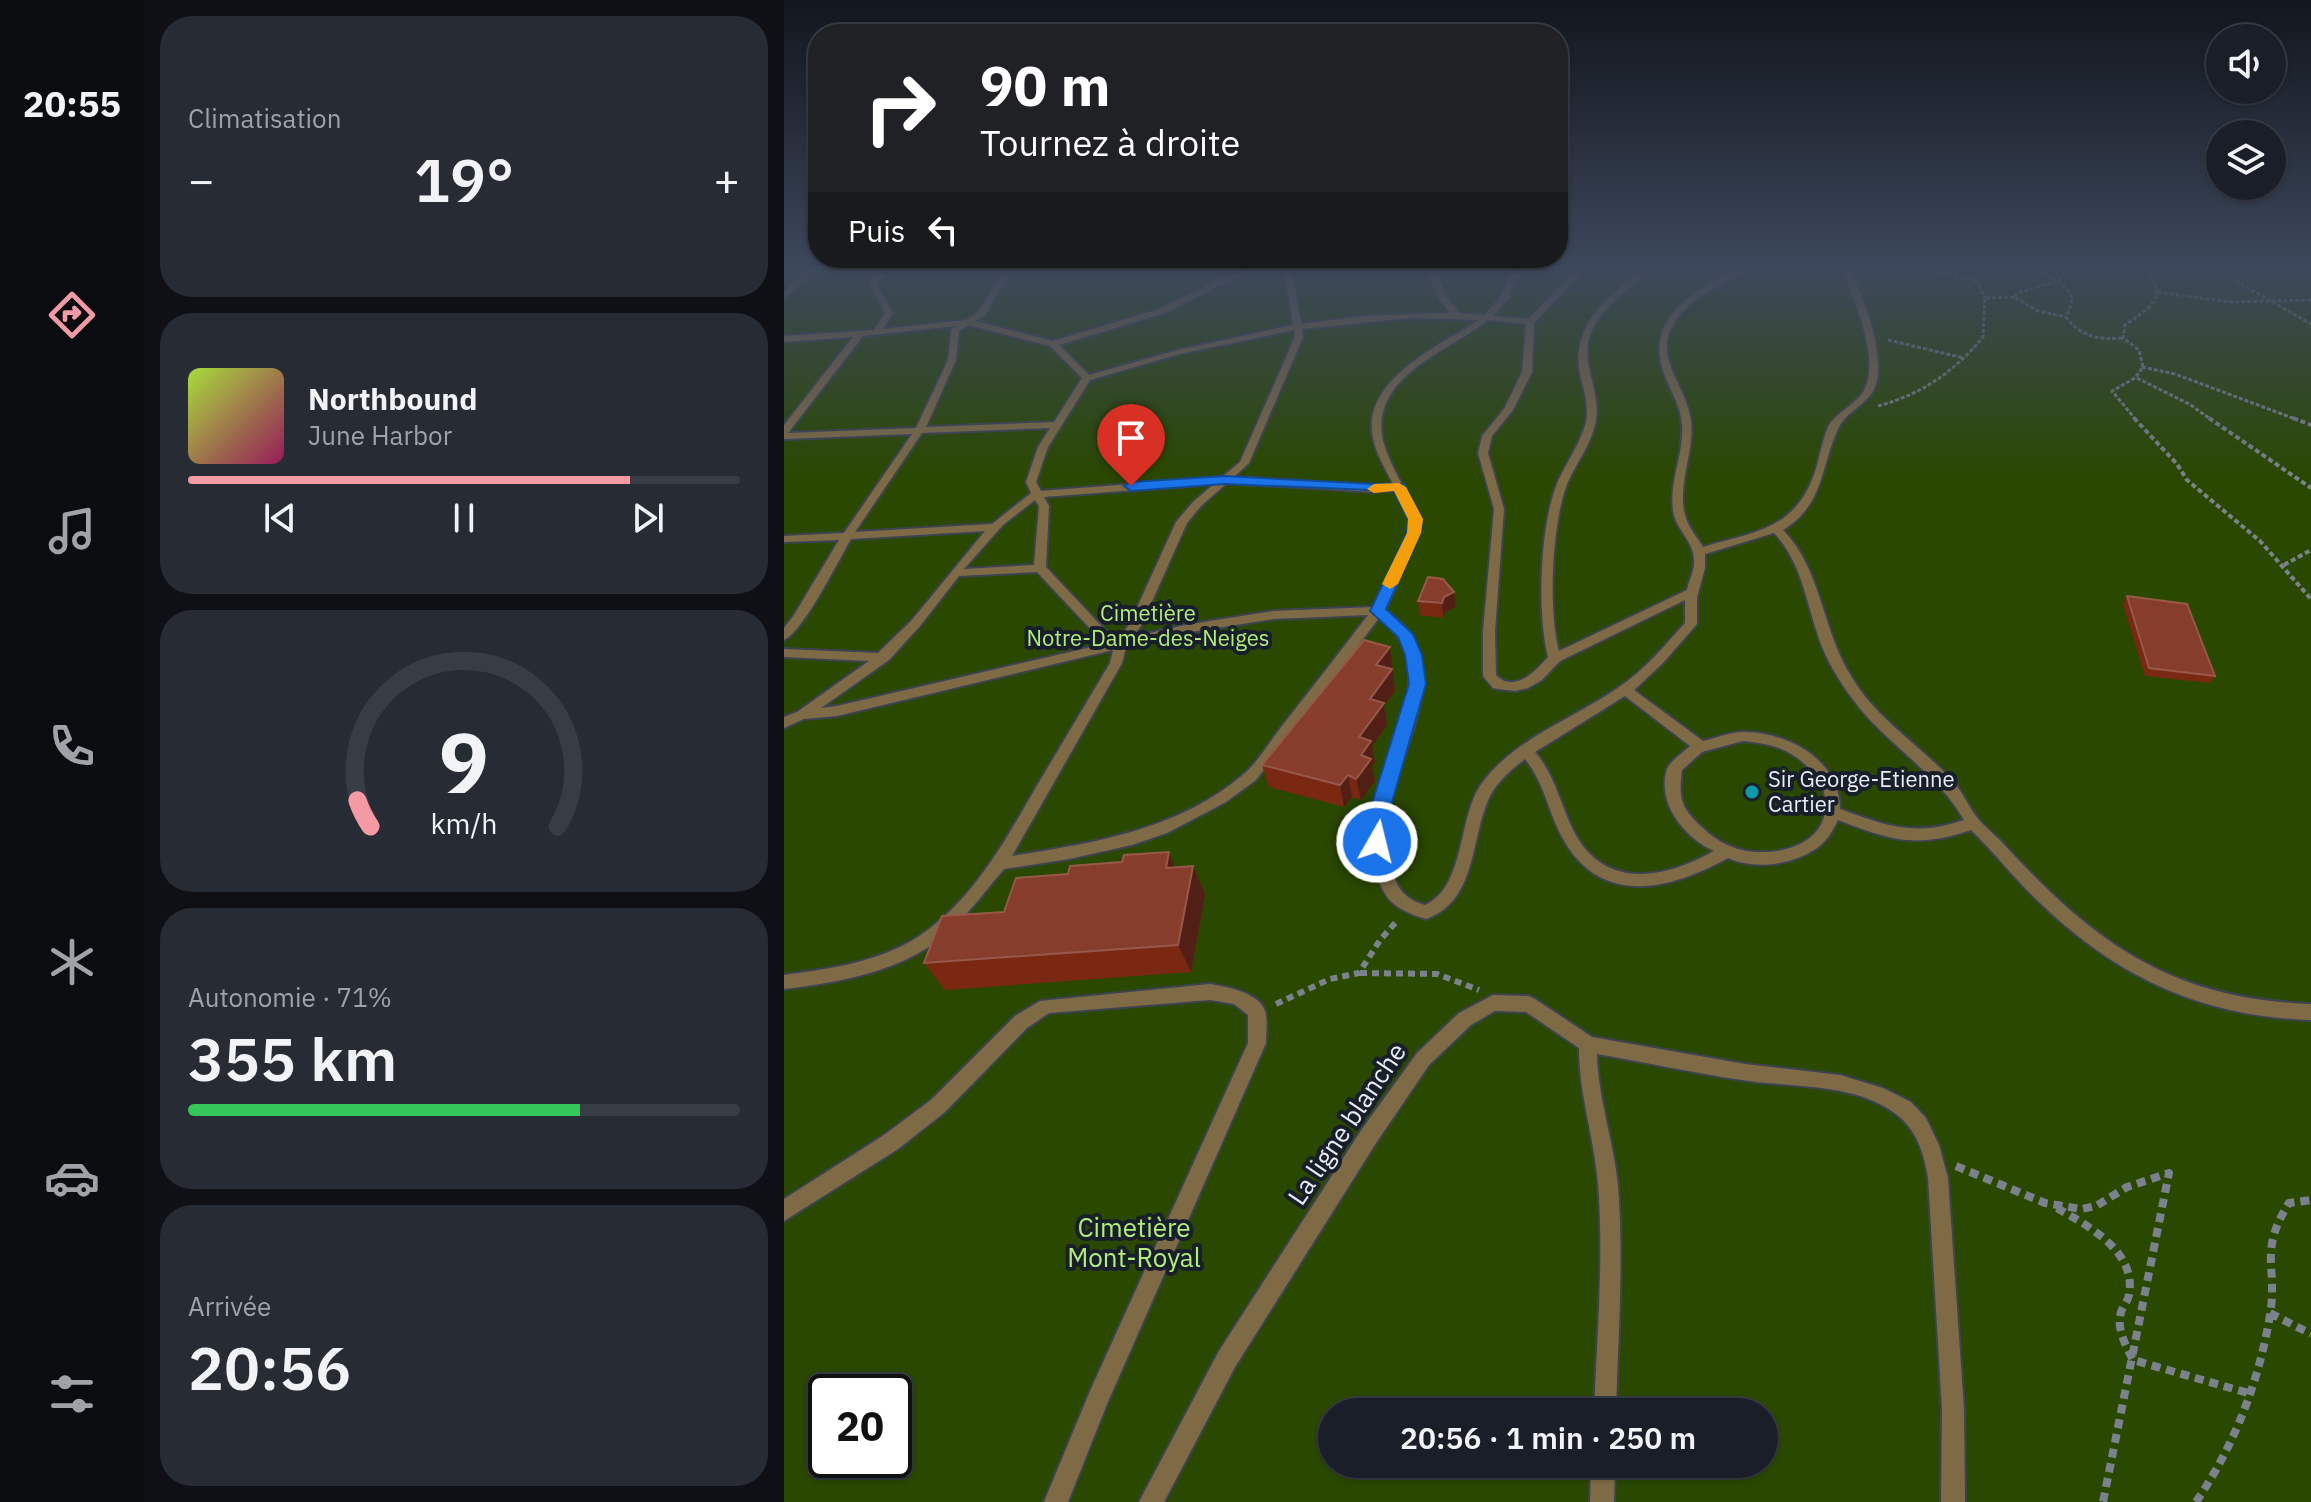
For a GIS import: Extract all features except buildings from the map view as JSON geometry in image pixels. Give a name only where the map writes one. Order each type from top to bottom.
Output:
[{"type":"lane","points":[[784,434],[856,339]]},
{"type":"lane","points":[[784,636],[920,429],[952,360],[954,339]]},
{"type":"lane","points":[[1034,339],[1053,344],[1087,378]]},
{"type":"lane","points":[[1053,344],[1069,339]]},
{"type":"lane","points":[[1121,643],[1103,635],[1040,568],[1044,506],[1031,482],[1035,466],[1043,447],[1087,378],[1170,353],[1235,339]]},
{"type":"lane","points":[[784,982],[860,970],[901,955],[937,932],[999,864],[1116,663],[1121,643],[1135,626],[1182,522],[1197,504],[1244,463],[1298,339]]},
{"type":"lane","points":[[999,864],[1140,838],[1192,817],[1224,798],[1251,776],[1378,611],[1414,533],[1415,519],[1378,438],[1379,409],[1398,380],[1412,366],[1454,339]]},
{"type":"lane","points":[[1529,339],[1527,372],[1508,410],[1487,436],[1483,453],[1499,509],[1488,668],[1498,685],[1520,687],[1544,671],[1555,658],[1692,592]]},
{"type":"lane","points":[[1555,658],[1548,635],[1550,568],[1559,490],[1592,417],[1582,363],[1586,339]]},
{"type":"lane","points":[[802,715],[837,711],[1185,629],[1273,615],[1378,611],[1405,634],[1413,655],[1417,684],[1376,823],[1377,862],[1390,889],[1409,908],[1420,911],[1443,902],[1458,882],[1484,792],[1527,752],[1626,690],[1691,624],[1692,592],[1700,565],[1699,552],[1686,534],[1678,510],[1678,487],[1687,445],[1686,414],[1670,377],[1663,339]]},
{"type":"lane","points":[[1699,552],[1776,529],[1800,510],[1810,495],[1834,425],[1863,399],[1873,379],[1868,339]]},
{"type":"lane","points":[[784,434],[1059,425]]},
{"type":"lane","points":[[784,723],[802,715],[884,657],[916,623],[956,573],[966,555],[991,527],[1037,494],[1225,480],[1375,489],[1399,487]]},
{"type":"lane","points":[[784,539],[991,527]]},
{"type":"lane","points":[[1776,529],[1790,541],[1815,596],[1830,650],[1848,683],[1893,735],[1946,780],[1964,803],[1973,823],[2054,907],[2106,949],[2140,971],[2206,999],[2240,1008],[2311,1012]]},
{"type":"lane","points":[[956,573],[1040,568]]},
{"type":"lane","points":[[784,653],[884,657]]},
{"type":"lane","points":[[1626,690],[1699,746]]},
{"type":"lane","points":[[1743,736],[1767,739],[1791,747],[1810,759],[1826,776],[1834,794],[1834,813],[1826,832],[1808,847],[1783,856],[1755,858],[1726,852],[1703,840],[1686,825],[1675,808],[1671,790],[1674,772],[1684,758],[1699,746],[1720,738],[1743,736]]},
{"type":"lane","points":[[1527,752],[1541,767],[1575,845],[1598,867],[1622,879],[1657,882],[1695,870],[1726,852]]},
{"type":"lane","points":[[1834,813],[1892,834],[1922,839],[1973,823]]},
{"type":"lane","points":[[784,1211],[891,1142],[938,1106],[1021,1022],[1046,1006],[1210,992],[1238,997],[1257,1012],[1257,1043],[1104,1385],[1056,1502]]},
{"type":"lane","points":[[1493,1003],[1529,1004],[1588,1044],[1745,1072],[1857,1087],[1877,1094],[1911,1114],[1931,1144],[1935,1160],[1953,1409],[1953,1502]]},
{"type":"lane","name":"La ligne blanche","points":[[1151,1502],[1227,1359],[1369,1136],[1423,1059],[1465,1019],[1493,1003]]},
{"type":"lane","points":[[1588,1044],[1589,1067],[1606,1150],[1611,1212],[1605,1398]]},
{"type":"lane","points":[[1602,1502],[1603,1478]]},
{"type":"path","points":[[1885,339],[1965,358]]},
{"type":"path","points":[[1853,406],[1882,405],[1928,390],[1941,382],[1981,339]]},
{"type":"path","points":[[2125,339],[2136,345],[2143,355],[2142,367],[2137,377],[2115,387],[2112,391],[2115,398],[2177,464],[2187,480],[2234,517],[2284,565],[2311,599]]},
{"type":"path","points":[[2142,367],[2175,374],[2311,425]]},
{"type":"path","points":[[2137,377],[2189,404],[2232,436],[2310,484]]},
{"type":"path","points":[[2284,565],[2311,550]]},
{"type":"path","points":[[1359,973],[1380,940],[1409,908]]},
{"type":"path","points":[[1257,1012],[1330,979],[1359,973],[1398,971],[1436,975],[1475,986],[1493,1003]]},
{"type":"path","points":[[1935,1160],[1975,1171],[2052,1205],[2097,1231],[2118,1253],[2127,1268],[2129,1295],[2120,1312],[2122,1340],[2133,1360],[2248,1393]]},
{"type":"path","points":[[2052,1205],[2076,1209],[2095,1207],[2123,1188],[2169,1173],[2103,1502]]},
{"type":"path","points":[[2196,1502],[2215,1476],[2238,1426],[2248,1393],[2270,1313],[2272,1235],[2289,1203],[2311,1200]]},
{"type":"path","points":[[2270,1313],[2311,1334]]},
{"type":"green space","points":[[784,339],[2311,339],[2311,1502],[784,1502]]},
{"type":"slow traffic","points":[[1374,489],[1399,487],[1411,505],[1415,519],[1414,533],[1390,584]]},
{"type":"place","name":"Sir George-Etienne Cartier","points":[[1752,792]]},
{"type":"route","points":[[1131,486],[1225,480],[1375,489],[1399,487],[1411,505],[1415,519],[1414,533],[1378,611],[1405,634],[1413,655],[1417,684],[1376,823],[1377,842]]},
{"type":"park label","name":"Cimetière Notre-Dame-des-Neiges","points":[[1148,626]]},
{"type":"park label","name":"Cimetière Mont-Royal","points":[[1134,1243]]}]
